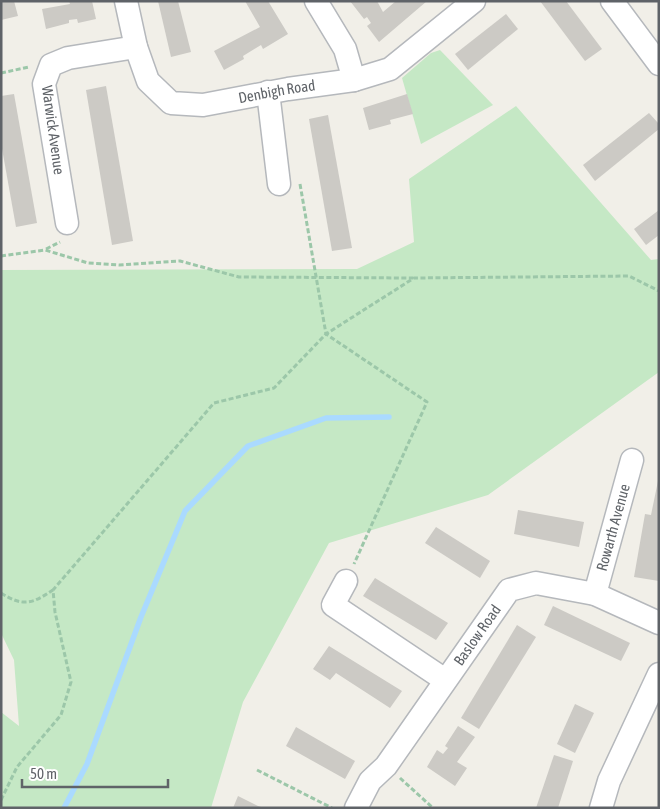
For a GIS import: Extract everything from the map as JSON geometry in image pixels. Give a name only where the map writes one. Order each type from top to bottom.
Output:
[{"type":"street","name":"Denbigh Road","points":[[126,1],[136,47],[148,82],[171,103],[203,105],[268,92],[354,80],[390,69],[474,1]]},
{"type":"street","points":[[316,1],[345,48],[354,80]]},
{"type":"street","points":[[612,1],[659,64]]},
{"type":"street","name":"Warwick Avenue","points":[[67,223],[44,84],[47,75],[51,65],[68,58],[136,47]]},
{"type":"street","points":[[268,92],[289,182]]},
{"type":"street","name":"Rowarth Avenue","points":[[595,594],[632,460]]},
{"type":"street","points":[[346,581],[333,605],[445,680]]},
{"type":"street","name":"Baslow Road","points":[[356,808],[370,781],[386,766],[509,590],[536,582],[595,594],[659,623]]},
{"type":"street","points":[[601,808],[609,781],[659,674]]},
{"type":"path","points":[[1,73],[34,66]]},
{"type":"path","points":[[289,182],[317,278],[326,334],[427,402],[346,581]]},
{"type":"path","points":[[1,256],[45,250],[88,262],[119,266],[180,261],[239,277],[629,276],[659,291]]},
{"type":"path","points":[[1,594],[15,602],[37,601],[53,590],[214,403],[274,388],[326,334],[414,278]]},
{"type":"path","points":[[1,800],[17,767],[61,716],[71,682],[55,612],[53,590]]},
{"type":"path","points":[[386,766],[433,808]]},
{"type":"path","points":[[258,770],[332,808]]},
{"type":"green space","points":[[440,50],[493,105],[421,144],[402,78],[431,53]]},
{"type":"green space","points":[[516,106],[651,260],[659,259],[659,372],[488,495],[329,543],[243,702],[211,808],[1,808],[1,712],[19,726],[14,660],[1,633],[1,270],[357,269],[414,242],[409,179]]},
{"type":"building","points":[[1,1],[14,1],[18,16],[1,20]]},
{"type":"building","points":[[69,1],[92,1],[96,19],[78,23],[77,19],[69,20],[69,23],[46,29],[42,9],[70,4]]},
{"type":"building","points":[[158,1],[178,1],[191,52],[171,57]]},
{"type":"building","points":[[245,1],[268,1],[288,34],[263,49],[261,45],[243,56],[244,59],[224,70],[214,51],[260,27]]},
{"type":"building","points":[[350,1],[377,1],[383,12],[396,1],[427,1],[379,42],[367,26],[371,23],[367,17],[364,19]]},
{"type":"building","points":[[540,1],[566,1],[602,49],[585,61]]},
{"type":"building","points":[[506,14],[518,29],[468,70],[455,54]]},
{"type":"building","points":[[106,86],[133,241],[112,245],[86,90]]},
{"type":"building","points":[[14,94],[37,223],[16,227],[1,143],[1,96]]},
{"type":"building","points":[[407,94],[413,114],[390,120],[391,124],[369,130],[363,108]]},
{"type":"building","points":[[649,113],[659,124],[659,129],[595,181],[583,165]]},
{"type":"building","points":[[328,115],[352,248],[332,251],[309,119]]},
{"type":"building","points":[[659,210],[659,235],[646,245],[634,229]]},
{"type":"building","points":[[658,481],[659,581],[634,577],[645,514],[651,515]]},
{"type":"building","points":[[518,510],[584,522],[579,547],[514,534]]},
{"type":"building","points":[[436,527],[490,561],[480,578],[425,543]]},
{"type":"building","points":[[375,578],[448,623],[436,640],[363,596]]},
{"type":"building","points":[[553,606],[630,643],[621,661],[544,625]]},
{"type":"building","points":[[517,625],[536,637],[479,729],[461,718]]},
{"type":"building","points":[[329,646],[402,691],[390,708],[336,673],[330,680],[313,669]]},
{"type":"building","points":[[575,704],[594,713],[575,753],[557,744]]},
{"type":"building","points":[[458,726],[475,737],[457,762],[467,768],[455,786],[427,767],[437,750],[443,754],[448,748],[445,746]]},
{"type":"building","points":[[296,727],[355,761],[345,779],[286,746]]},
{"type":"building","points":[[554,755],[573,761],[558,808],[536,808]]},
{"type":"building","points":[[238,796],[258,806],[264,808],[233,808]]},
{"type":"waterway","points":[[64,808],[87,764],[141,617],[185,511],[248,446],[326,418],[389,417]]}]
